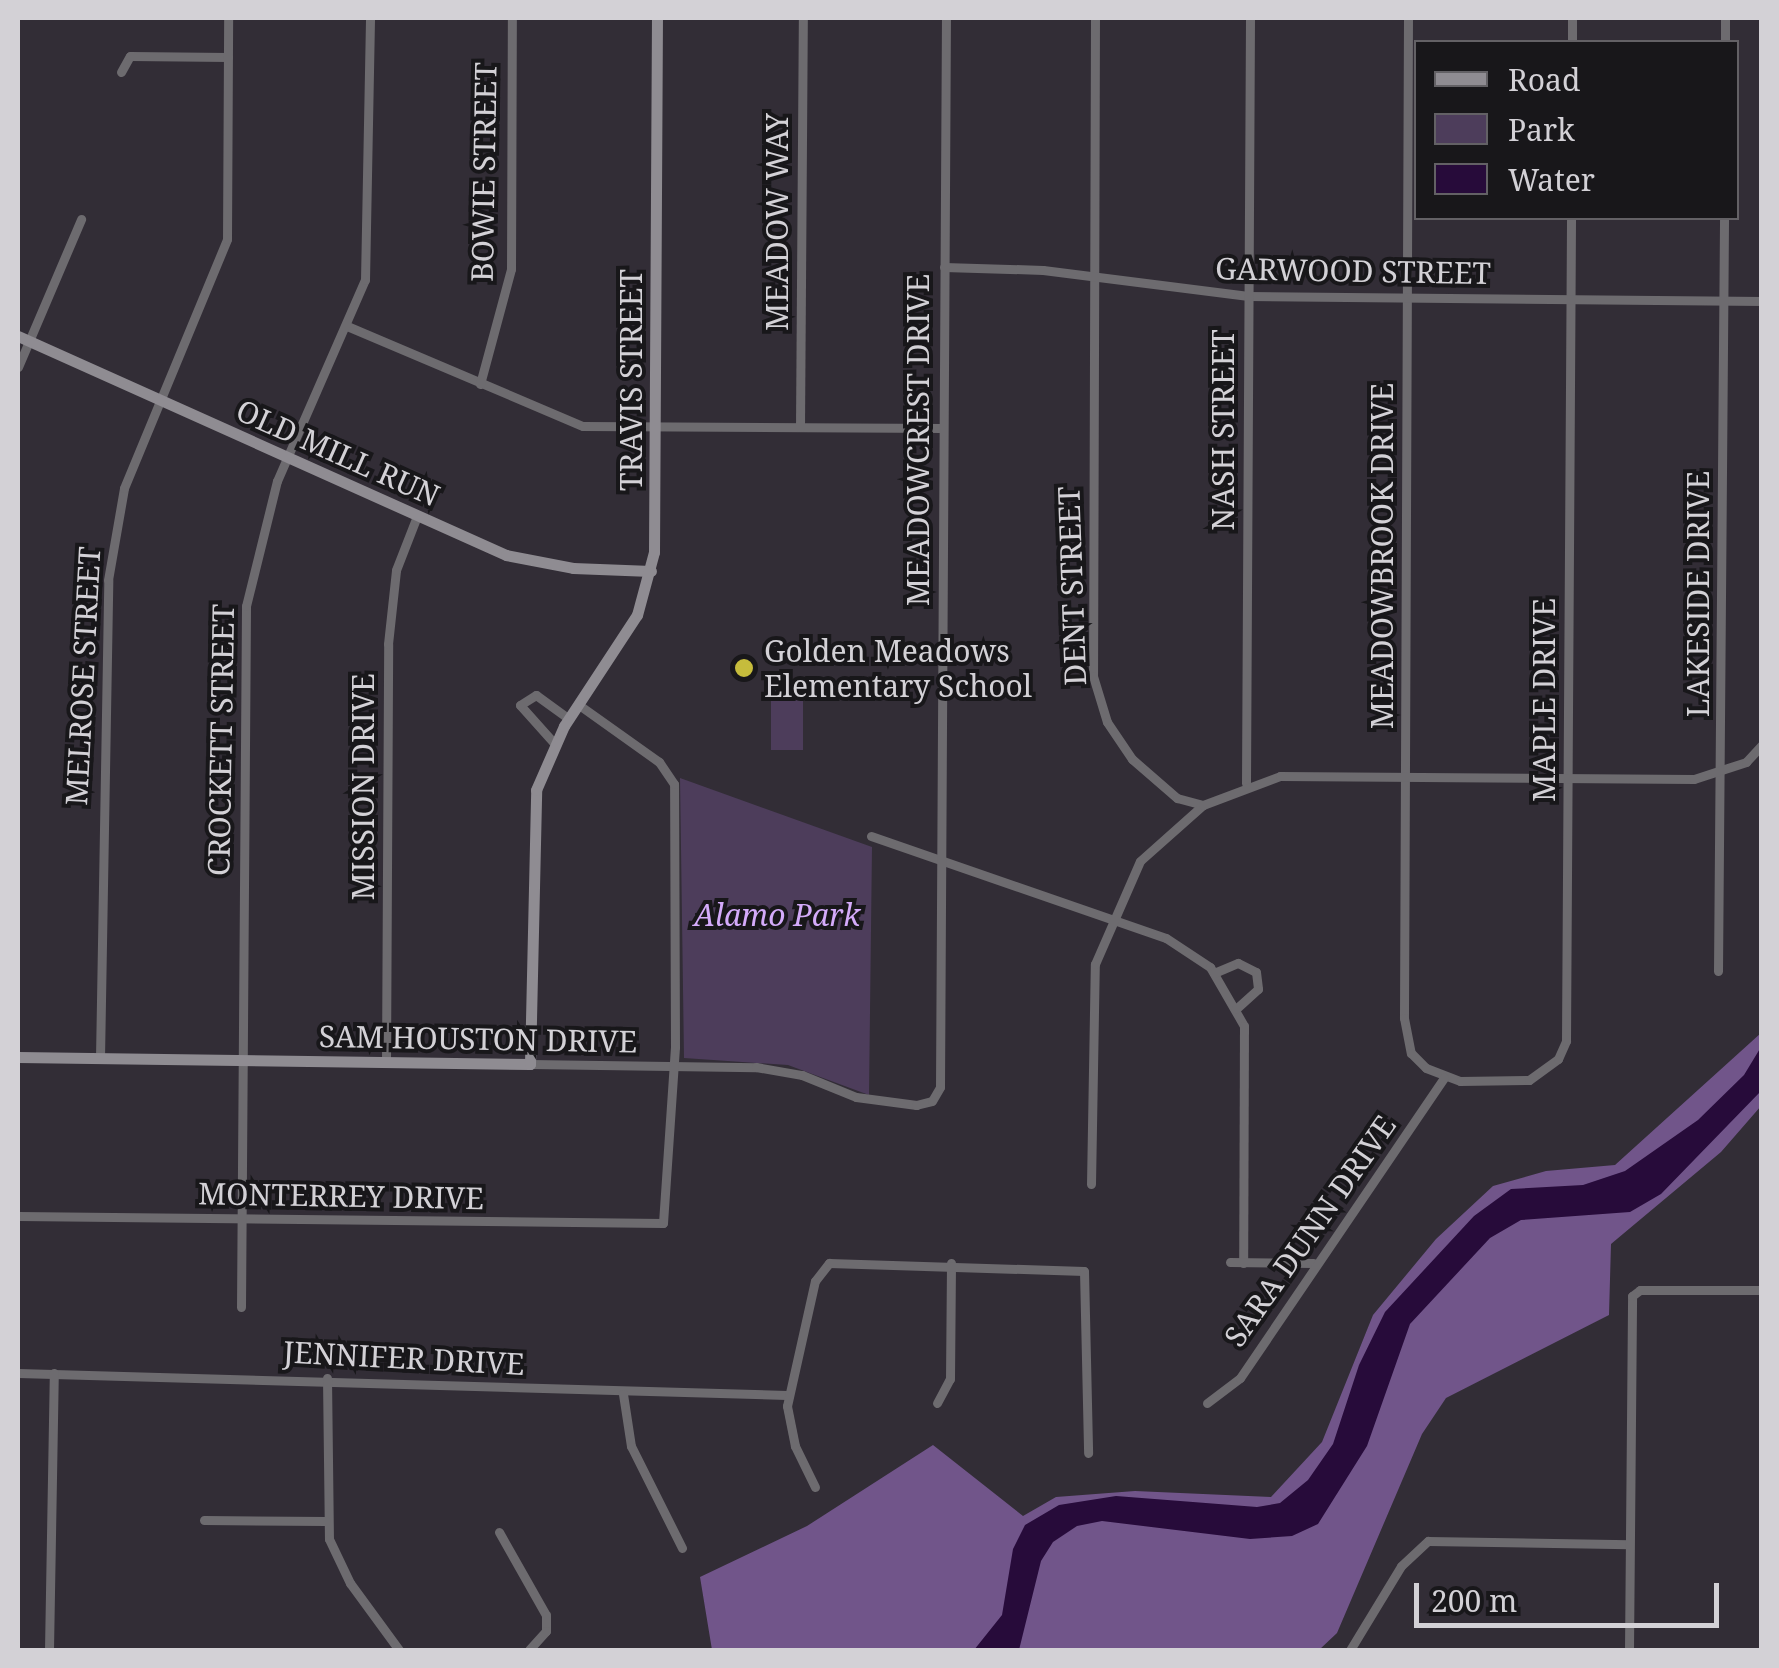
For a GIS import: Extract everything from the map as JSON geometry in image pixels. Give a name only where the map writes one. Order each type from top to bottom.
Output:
[{"type":"street","name":"MELROSE STREET","points":[[100,1058],[108,580],[124,488],[227,240],[228,18]]},
{"type":"street","name":"CROCKETT STREET","points":[[241,1306],[246,606],[286,457],[348,326],[369,248],[370,18]]},
{"type":"street","name":"BOWIE STREET","points":[[480,384],[510,268],[512,18]]},
{"type":"street","name":"TRAVIS STREET","points":[[530,1064],[532,830],[536,790],[568,718],[638,615],[651,571],[656,426],[657,18]]},
{"type":"street","name":"MEADOW WAY","points":[[800,427],[803,18]]},
{"type":"street","name":"MEADOWCREST DRIVE","points":[[932,1100],[942,1060],[946,18]]},
{"type":"street","name":"DENT STREET","points":[[1094,18],[1094,676],[1107,722],[1132,759],[1177,798],[1204,805]]},
{"type":"street","name":"NASH STREET","points":[[1246,784],[1250,18]]},
{"type":"street","name":"MEADOWBROOK DRIVE","points":[[1408,18],[1405,1034],[1412,1053],[1444,1078]]},
{"type":"street","points":[[121,72],[130,56],[228,57]]},
{"type":"street","points":[[18,367],[23,339],[82,220]]},
{"type":"street","name":"MAPLE DRIVE","points":[[1444,1078],[1530,1080],[1558,1058],[1566,1041],[1571,220]]},
{"type":"street","name":"LAKESIDE DRIVE","points":[[1718,971],[1724,220]]},
{"type":"street","name":"GARWOOD STREET","points":[[944,267],[1092,276],[1248,296],[1762,301]]},
{"type":"street","points":[[348,326],[583,426],[943,428]]},
{"type":"street","name":"OLD MILL RUN","points":[[23,339],[418,516],[538,562],[651,571]]},
{"type":"street","name":"MISSION DRIVE","points":[[386,1062],[388,644],[396,570],[418,516]]},
{"type":"street","points":[[554,743],[520,704],[536,695],[568,718]]},
{"type":"street","points":[[579,706],[659,762],[674,784],[674,1066]]},
{"type":"street","points":[[1090,1184],[1092,992],[1110,918],[1140,861],[1204,805],[1246,784],[1280,776],[1694,779],[1722,774],[1762,745]]},
{"type":"street","points":[[871,836],[1166,938],[1214,973],[1244,1026],[1243,1263]]},
{"type":"street","points":[[1214,973],[1238,963],[1256,972],[1258,989],[1236,1009]]},
{"type":"street","name":"SAM HOUSTON DRIVE","points":[[18,1058],[756,1068],[802,1075],[856,1097],[901,1104],[932,1100]]},
{"type":"street","name":"MONTERREY DRIVE","points":[[18,1216],[663,1223],[674,1066]]},
{"type":"street","name":"SARA DUNN DRIVE","points":[[1207,1403],[1240,1378],[1313,1263],[1372,1192],[1444,1078]]},
{"type":"street","points":[[815,1486],[794,1446],[788,1395],[819,1269],[829,1262],[951,1262],[1084,1271],[1088,1454]]},
{"type":"street","points":[[937,1403],[950,1379],[951,1262]]},
{"type":"street","points":[[1230,1262],[1313,1263]]},
{"type":"street","points":[[1629,1650],[1632,1296],[1640,1290],[1762,1290]]},
{"type":"street","name":"JENNIFER DRIVE","points":[[18,1373],[327,1378],[623,1394],[788,1395]]},
{"type":"street","points":[[50,1650],[54,1374]]},
{"type":"street","points":[[327,1378],[326,1521],[338,1563],[398,1650]]},
{"type":"street","points":[[623,1394],[632,1446],[682,1548]]},
{"type":"street","points":[[204,1520],[326,1521]]},
{"type":"street","points":[[499,1532],[546,1615],[546,1631],[529,1650]]},
{"type":"street","points":[[1350,1650],[1401,1566],[1428,1541],[1629,1544]]},
{"type":"green space","points":[[771,693],[803,693],[803,750],[771,750]]},
{"type":"green space","name":"Alamo Park","points":[[680,778],[872,847],[869,1095],[788,1065],[684,1058]]},
{"type":"shaded area","points":[[1761,1033],[1761,1106],[1721,1152],[1611,1244],[1609,1315],[1446,1398],[1422,1434],[1337,1633],[1319,1650],[712,1650],[700,1577],[807,1526],[933,1445],[1023,1516],[1056,1497],[1135,1491],[1271,1497],[1322,1442],[1373,1315],[1436,1239],[1493,1186],[1546,1171],[1615,1165]]},
{"type":"water","points":[[1761,1047],[1761,1091],[1661,1194],[1630,1212],[1521,1220],[1490,1238],[1410,1324],[1367,1446],[1318,1524],[1292,1536],[1250,1539],[1102,1521],[1077,1526],[1053,1542],[1041,1561],[1019,1650],[974,1650],[1002,1615],[1013,1549],[1025,1525],[1059,1505],[1116,1496],[1257,1507],[1280,1503],[1308,1480],[1333,1444],[1359,1365],[1385,1312],[1474,1216],[1511,1189],[1583,1185],[1625,1171],[1698,1120],[1744,1075]]},
{"type":"place","name":"Golden Meadows Elementary School","points":[[744,668]]}]
